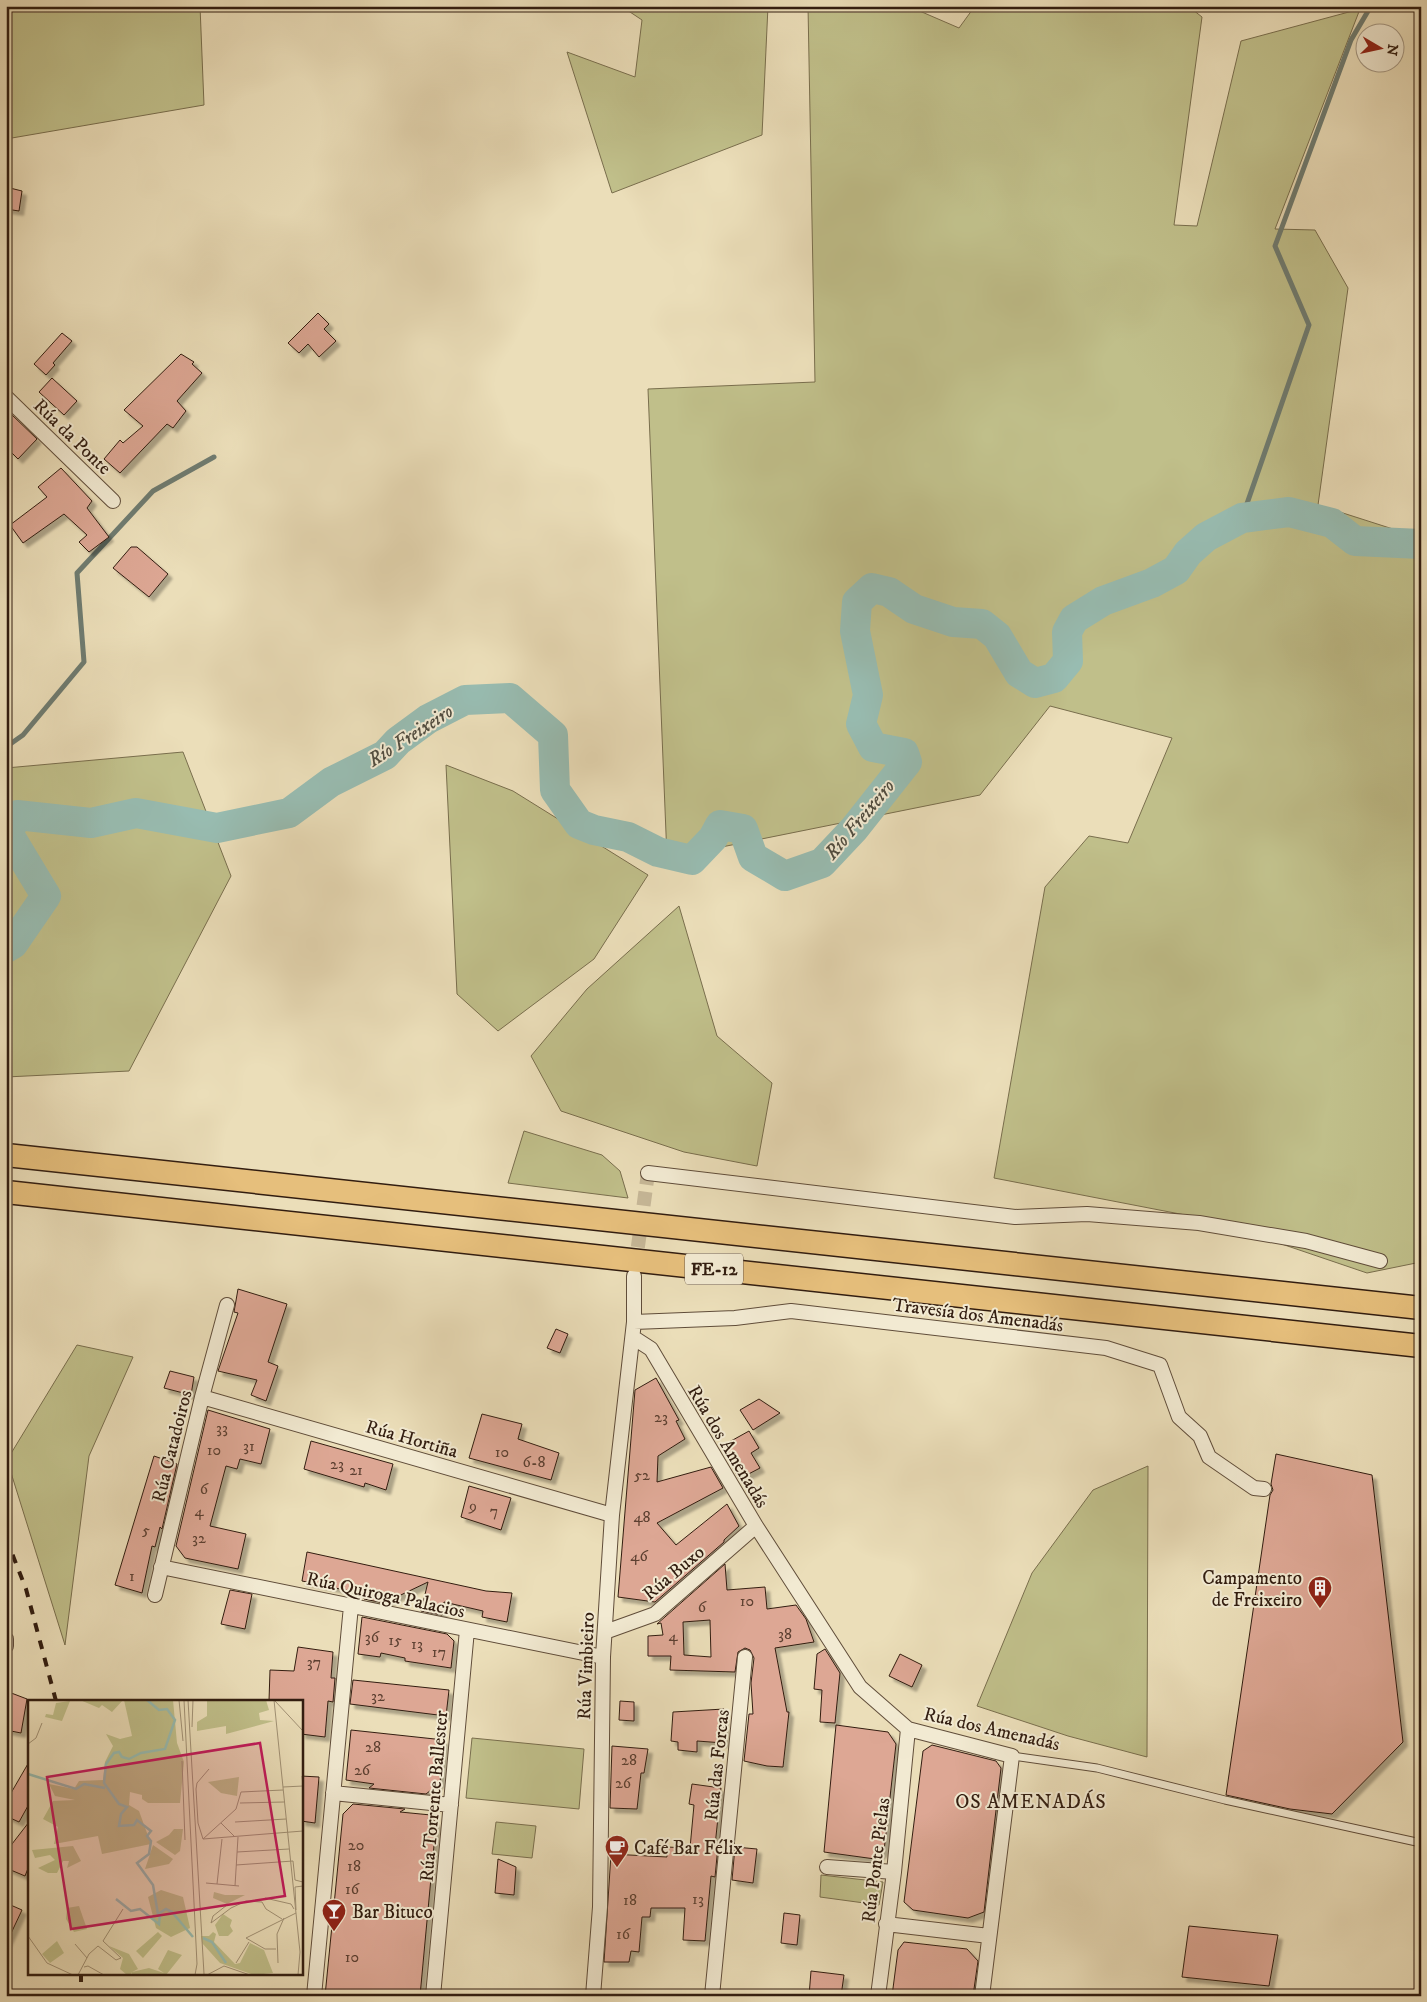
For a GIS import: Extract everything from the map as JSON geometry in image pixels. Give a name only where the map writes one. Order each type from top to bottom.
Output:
[{"type":"highway","name":"FE-12","points":[[6,1155],[1421,1308]]},
{"type":"highway","name":"FE-12","points":[[6,1192],[1421,1346]]},
{"type":"highway","points":[[1204,1284],[1421,1295]]},
{"type":"street","name":"Rúa da Ponte","points":[[6,397],[113,501]]},
{"type":"street","points":[[648,1173],[1015,1217],[1087,1214],[1199,1223],[1306,1241],[1380,1261]]},
{"type":"street","points":[[634,1276],[634,1338]]},
{"type":"street","name":"Rúa Catadoiros","points":[[155,1595],[202,1397],[227,1305]]},
{"type":"street","name":"Travesía dos Amenadás","points":[[634,1322],[735,1318],[791,1311],[1106,1348],[1160,1365],[1179,1417],[1200,1436],[1209,1457],[1254,1488],[1264,1489]]},
{"type":"street","name":"Rúa Vimbieiro","points":[[593,1996],[600,1907],[603,1658],[612,1515],[634,1338]]},
{"type":"street","name":"Rúa dos Amenadás","points":[[634,1338],[651,1348],[756,1526],[860,1687],[908,1729],[1012,1756]]},
{"type":"street","name":"Rúa Hortiña","points":[[202,1397],[612,1515]]},
{"type":"street","name":"Rúa Buxo","points":[[605,1632],[654,1614],[756,1526]]},
{"type":"street","name":"Rúa Quiroga Palacios","points":[[162,1567],[603,1658]]},
{"type":"street","points":[[314,1996],[351,1606]]},
{"type":"street","name":"Rúa Torrente Ballester","points":[[433,1996],[467,1630]]},
{"type":"street","points":[[6,1639],[6,1646]]},
{"type":"street","name":"Rúa das Forcas","points":[[712,1996],[745,1657]]},
{"type":"street","name":"Rúa Ponte Pielas","points":[[878,1996],[894,1872],[908,1729]]},
{"type":"street","points":[[982,1996],[1012,1756]]},
{"type":"street","points":[[333,1793],[451,1805]]},
{"type":"street","points":[[827,1867],[894,1872]]},
{"type":"street","points":[[886,1924],[988,1936]]},
{"type":"lane","name":"Rúa dos Amenadás","points":[[1012,1756],[1097,1768],[1225,1800],[1421,1843]]},
{"type":"shaded area","points":[[6,6],[200,6],[204,105],[6,139]]},
{"type":"shaded area","points":[[621,6],[768,6],[762,135],[612,193],[567,52],[635,77],[642,20]]},
{"type":"shaded area","points":[[808,6],[908,6],[959,28],[975,6],[1188,6],[1202,17],[1174,225],[1197,226],[1241,41],[1360,9],[1275,229],[1315,230],[1348,288],[1318,505],[1421,538],[1421,1262],[1367,1273],[1211,1220],[994,1178],[1045,887],[1089,836],[1128,843],[1172,738],[1050,706],[980,795],[667,858],[648,389],[815,382]]},
{"type":"shaded area","points":[[183,752],[231,876],[129,1071],[6,1077],[6,768]]},
{"type":"shaded area","points":[[446,765],[513,791],[648,875],[594,959],[498,1031],[457,994]]},
{"type":"shaded area","points":[[679,906],[717,1036],[772,1083],[757,1166],[684,1152],[561,1111],[531,1056],[587,989]]},
{"type":"shaded area","points":[[524,1131],[602,1155],[620,1171],[628,1198],[508,1183]]},
{"type":"shaded area","points":[[77,1345],[133,1357],[89,1456],[65,1645],[7,1460]]},
{"type":"shaded area","points":[[1148,1466],[1147,1757],[1068,1736],[977,1706],[1032,1573],[1093,1490]]},
{"type":"shaded area","points":[[472,1738],[584,1749],[579,1809],[466,1798]]},
{"type":"shaded area","points":[[496,1822],[536,1826],[532,1858],[492,1854]]},
{"type":"shaded area","points":[[821,1875],[883,1882],[879,1905],[820,1897]]},
{"type":"building","points":[[10,188],[22,191],[19,211],[6,209]]},
{"type":"building","points":[[318,313],[329,324],[324,329],[336,341],[319,357],[308,344],[299,353],[288,343]]},
{"type":"building","points":[[62,333],[72,341],[53,363],[55,365],[46,375],[34,364]]},
{"type":"building","points":[[181,354],[194,362],[192,364],[202,373],[177,401],[186,411],[173,428],[167,424],[120,473],[104,459],[120,440],[123,443],[143,426],[124,410]]},
{"type":"building","points":[[52,378],[77,401],[64,415],[39,392]]},
{"type":"building","points":[[11,414],[37,439],[18,459],[6,447],[6,418]]},
{"type":"building","points":[[61,468],[92,501],[87,508],[109,537],[89,552],[79,542],[87,535],[64,514],[23,543],[10,525],[47,497],[38,487]]},
{"type":"building","points":[[131,547],[137,547],[168,574],[149,597],[113,568]]},
{"type":"building","points":[[238,1289],[287,1304],[268,1362],[278,1366],[266,1401],[251,1395],[257,1380],[218,1371],[238,1313],[234,1312]]},
{"type":"building","points":[[556,1329],[568,1334],[560,1353],[547,1348]]},
{"type":"building","points":[[170,1371],[194,1377],[191,1395],[164,1388]]},
{"type":"building","points":[[656,1378],[679,1420],[676,1421],[685,1439],[658,1456],[657,1482],[711,1467],[723,1488],[657,1523],[676,1545],[727,1504],[739,1526],[724,1542],[655,1602],[618,1597],[635,1390]]},
{"type":"building","points":[[759,1399],[780,1413],[753,1430],[740,1410]]},
{"type":"building","points":[[208,1410],[270,1429],[261,1464],[240,1459],[237,1469],[226,1466],[210,1526],[246,1534],[238,1569],[185,1558],[176,1546]]},
{"type":"building","points":[[482,1414],[522,1424],[518,1439],[559,1453],[551,1480],[469,1458]]},
{"type":"building","points":[[749,1431],[759,1448],[751,1453],[760,1468],[739,1479],[722,1446]]},
{"type":"building","points":[[311,1441],[393,1464],[386,1490],[365,1483],[364,1487],[304,1469]]},
{"type":"building","name":"Campamento de Freixeiro","points":[[1276,1454],[1372,1475],[1403,1742],[1332,1814],[1290,1809],[1226,1795],[1270,1495],[1273,1490],[1271,1484]]},
{"type":"building","points":[[154,1456],[177,1464],[162,1529],[160,1527],[155,1547],[152,1546],[142,1593],[115,1585]]},
{"type":"building","points":[[469,1486],[511,1498],[501,1530],[461,1517]]},
{"type":"building","points":[[307,1552],[486,1591],[512,1593],[507,1622],[482,1617],[483,1611],[444,1602],[442,1615],[421,1611],[428,1582],[384,1603],[364,1599],[364,1594],[302,1581]]},
{"type":"building","points":[[725,1564],[727,1590],[765,1587],[767,1609],[796,1605],[806,1619],[814,1642],[775,1648],[787,1712],[789,1712],[783,1767],[744,1761],[749,1714],[753,1714],[751,1683],[754,1658],[750,1650],[745,1648],[738,1652],[735,1672],[670,1670],[671,1656],[648,1656],[648,1636],[663,1635],[661,1623],[657,1624]],"holes":[[[710,1620],[711,1657],[684,1655],[683,1622]]]},
{"type":"building","points":[[230,1590],[252,1594],[245,1629],[221,1624]]},
{"type":"building","points":[[362,1617],[447,1634],[454,1641],[451,1668],[405,1661],[405,1658],[381,1653],[380,1657],[358,1654]]},
{"type":"building","points":[[298,1647],[333,1652],[331,1678],[335,1678],[333,1702],[328,1701],[325,1737],[302,1734],[302,1700],[269,1700],[270,1670],[294,1671]]},
{"type":"building","points":[[825,1649],[840,1673],[835,1723],[820,1722],[822,1690],[814,1689],[817,1654]]},
{"type":"building","points":[[900,1654],[922,1665],[912,1687],[889,1676]]},
{"type":"building","points":[[353,1680],[449,1690],[446,1716],[350,1704]]},
{"type":"building","points":[[6,1691],[27,1699],[21,1733],[6,1730]]},
{"type":"building","points":[[620,1701],[634,1702],[634,1721],[619,1720]]},
{"type":"building","points":[[724,1709],[724,1743],[697,1741],[697,1752],[678,1750],[678,1742],[671,1741],[673,1712]]},
{"type":"building","points":[[836,1725],[888,1732],[896,1744],[884,1851],[875,1859],[824,1852]]},
{"type":"building","points":[[351,1730],[444,1740],[440,1783],[426,1794],[369,1788],[374,1784],[346,1780]]},
{"type":"building","points":[[932,1745],[996,1761],[1001,1768],[984,1912],[968,1918],[913,1910],[904,1902],[923,1751]]},
{"type":"building","points":[[612,1746],[648,1749],[644,1773],[641,1773],[637,1809],[610,1808]]},
{"type":"building","points":[[28,1764],[28,1806],[19,1822],[6,1816],[6,1791],[11,1793]]},
{"type":"building","points":[[302,1776],[319,1777],[315,1823],[302,1821]]},
{"type":"building","points":[[692,1784],[721,1788],[715,1846],[718,1846],[715,1877],[711,1876],[705,1941],[683,1940],[685,1908],[651,1908],[650,1917],[642,1917],[639,1952],[631,1951],[629,1962],[604,1962],[611,1854],[667,1857],[666,1847],[690,1848],[694,1805],[689,1804]]},
{"type":"building","points":[[353,1804],[405,1809],[400,1812],[431,1815],[436,1824],[420,1996],[325,1996],[343,1814]]},
{"type":"building","points":[[28,1823],[28,1868],[25,1876],[6,1868],[6,1856],[12,1844]]},
{"type":"building","points":[[735,1847],[757,1849],[753,1883],[732,1880]]},
{"type":"building","points":[[498,1859],[516,1867],[514,1895],[495,1893]]},
{"type":"building","points":[[6,1903],[22,1910],[6,1944]]},
{"type":"building","points":[[784,1913],[800,1915],[797,1945],[781,1943]]},
{"type":"building","points":[[1189,1926],[1278,1935],[1269,1986],[1182,1977]]},
{"type":"building","points":[[904,1942],[967,1949],[978,1961],[973,1996],[892,1996],[898,1950]]},
{"type":"building","points":[[811,1971],[844,1975],[841,1996],[809,1996]]},
{"type":"waterway","points":[[1242,518],[1309,325],[1275,246],[1351,40],[1371,6]]},
{"type":"waterway","points":[[6,747],[23,735],[84,662],[77,573],[153,491],[214,457]]},
{"type":"waterway","name":"Río Freixeiro","points":[[6,948],[13,944],[46,896],[8,833],[17,815],[91,823],[136,813],[217,828],[289,813],[331,782],[385,755],[398,741],[428,719],[465,700],[510,698],[553,735],[555,790],[579,824],[594,830],[628,837],[658,852],[692,860],[713,838],[720,825],[743,829],[753,857],[785,876],[822,863],[854,829],[907,762],[904,753],[873,747],[861,724],[868,695],[855,631],[857,602],[872,588],[889,592],[914,609],[953,622],[982,624],[997,636],[1019,673],[1035,683],[1054,678],[1068,661],[1067,632],[1074,619],[1103,601],[1152,583],[1176,570],[1188,553],[1206,537],[1242,518],[1289,512],[1332,523],[1355,541],[1421,544]]},
{"type":"tunnel","points":[[635,1268],[648,1173]]},
{"type":"railway","points":[[6,1538],[26,1589],[56,1700]]},
{"type":"railway","points":[[81,1974],[81,1996]]},
{"type":"place","name":"Campamento de Freixeiro","points":[[1320,1609]]},
{"type":"place","name":"Café Bar Félix","points":[[617,1868]]},
{"type":"place","name":"Bar Bituco","points":[[334,1932]]},
{"type":"district","name":"OS AMENADÁS","points":[[1031,1801]]}]
